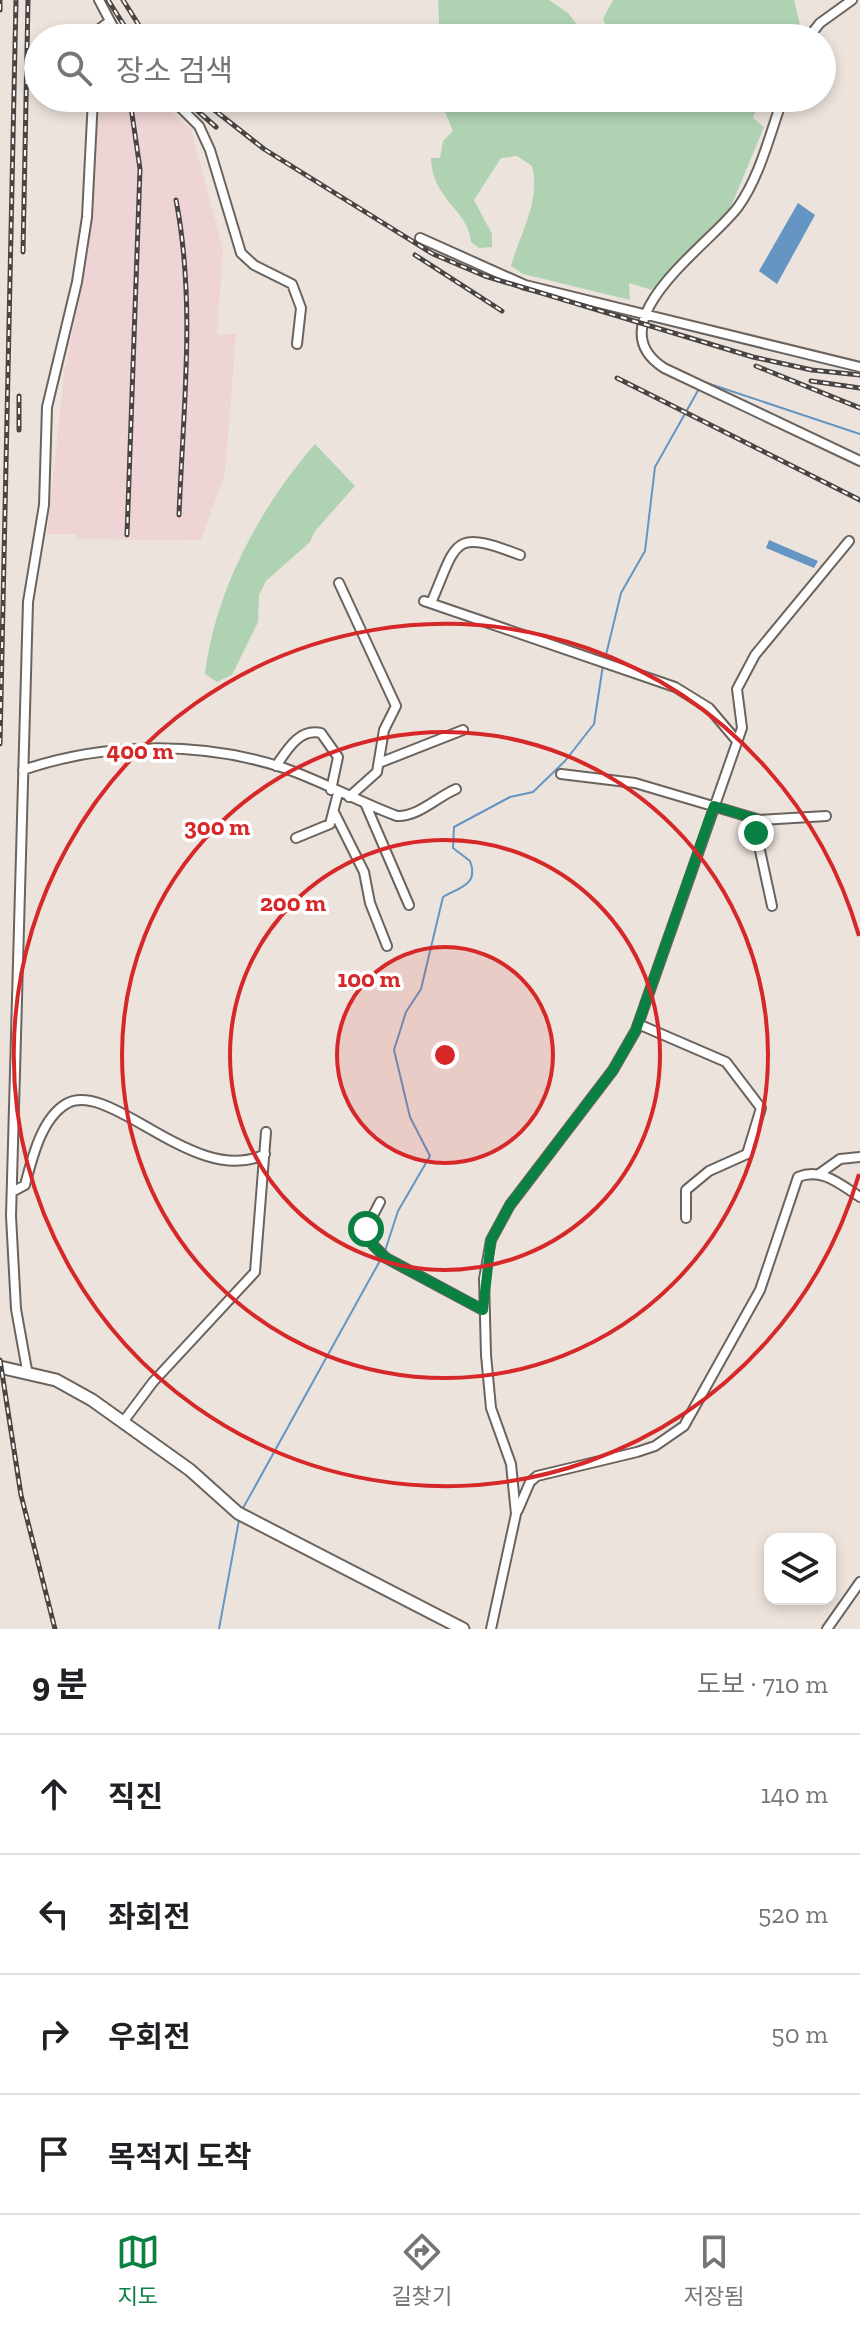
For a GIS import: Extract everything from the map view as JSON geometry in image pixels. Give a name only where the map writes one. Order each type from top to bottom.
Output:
[{"type":"main road","points":[[0,1367],[27,1370],[56,1380],[123,1422],[190,1470],[241,1514],[463,1629]]},
{"type":"street","points":[[99,0],[112,24]]},
{"type":"street","points":[[819,24],[852,0]]},
{"type":"street","points":[[106,24],[110,21]]},
{"type":"street","points":[[27,1370],[16,1309],[12,1192],[28,602],[43,518],[47,407],[81,258],[92,112]]},
{"type":"street","points":[[185,112],[199,126],[210,150],[241,253],[254,265],[292,284],[301,308],[297,344]]},
{"type":"street","points":[[777,112],[739,206],[670,277],[645,315],[643,338],[650,356],[664,368],[860,461]]},
{"type":"street","points":[[420,238],[525,285],[860,367]]},
{"type":"street","points":[[520,555],[487,542],[474,539],[465,542],[451,557],[428,602],[696,698],[727,725],[737,741]]},
{"type":"street","points":[[516,1514],[511,1464],[491,1408],[483,1310],[491,1240],[510,1205],[613,1070],[638,1024],[737,741],[743,719],[736,706],[737,689],[755,655],[849,541]]},
{"type":"street","points":[[339,583],[396,706],[384,730],[377,772],[349,797]]},
{"type":"street","points":[[379,763],[463,730]]},
{"type":"street","points":[[276,766],[296,739],[313,731],[321,733],[338,757],[335,814],[364,872],[370,903],[387,946]]},
{"type":"street","points":[[23,770],[70,755],[133,747],[240,757],[276,766],[349,797],[405,816],[456,789]]},
{"type":"street","points":[[561,774],[635,783],[753,818],[826,816]]},
{"type":"street","points":[[365,803],[409,905]]},
{"type":"street","points":[[296,838],[324,829],[335,814]]},
{"type":"street","points":[[753,818],[772,906]]},
{"type":"street","points":[[638,1024],[726,1062],[761,1108],[747,1154],[709,1171],[686,1190],[686,1218]]},
{"type":"street","points":[[12,1192],[25,1185],[33,1152],[48,1126],[63,1106],[75,1101],[106,1107],[224,1162],[245,1162],[265,1154]]},
{"type":"street","points":[[123,1422],[153,1382],[253,1277],[259,1243],[266,1132]]},
{"type":"street","points":[[819,1174],[840,1159],[860,1157]]},
{"type":"street","points":[[491,1629],[516,1514],[530,1482],[537,1476],[655,1446],[684,1426],[760,1290],[798,1177],[819,1174],[834,1179],[860,1197]]},
{"type":"street","points":[[380,1202],[366,1229],[383,1255],[483,1310]]},
{"type":"street","points":[[827,1629],[860,1582]]},
{"type":"shaded area","points":[[98,112],[171,112],[191,129],[223,250],[217,334],[236,334],[225,473],[201,540],[77,539],[76,534],[47,534],[64,374],[86,264]]},
{"type":"green space","points":[[438,0],[549,0],[568,13],[576,24],[439,24]]},
{"type":"green space","points":[[613,0],[794,0],[800,24],[605,24],[603,19]]},
{"type":"green space","points":[[445,112],[755,112],[753,118],[764,127],[730,209],[652,290],[629,283],[630,300],[523,274],[511,266],[534,192],[532,166],[517,156],[501,158],[474,200],[492,234],[492,247],[479,248],[471,242],[464,221],[443,194],[433,172],[431,158],[440,158],[443,141],[453,131]]},
{"type":"green space","points":[[315,444],[355,486],[315,531],[310,542],[266,581],[259,595],[258,622],[232,675],[217,682],[205,674],[210,643],[230,581],[276,495]]},
{"type":"water","points":[[798,203],[815,215],[777,284],[759,271]]},
{"type":"water","points":[[769,540],[818,561],[814,568],[766,548]]},
{"type":"waterway","points":[[704,382],[860,434]]},
{"type":"waterway","points":[[605,659],[621,593],[645,551],[655,467],[700,387]]},
{"type":"waterway","points":[[385,1251],[398,1211],[430,1156],[410,1117],[394,1050],[406,1012],[421,989],[443,897],[466,884],[472,875],[470,861],[453,848],[454,827],[510,797],[533,792],[565,761],[594,724],[603,665]]},
{"type":"waterway","points":[[242,1510],[382,1257]]},
{"type":"waterway","points":[[219,1629],[239,1520]]},
{"type":"railway","points":[[0,0],[0,10]]},
{"type":"railway","points":[[0,744],[16,0]]},
{"type":"railway","points":[[28,0],[28,24]]},
{"type":"railway","points":[[108,0],[123,24]]},
{"type":"railway","points":[[123,0],[138,24]]},
{"type":"railway","points":[[23,252],[26,112]]},
{"type":"railway","points":[[127,535],[140,169],[132,112]]},
{"type":"railway","points":[[199,112],[216,127]]},
{"type":"railway","points":[[217,112],[264,149],[433,254],[485,276],[753,357],[812,370],[860,375]]},
{"type":"railway","points":[[176,200],[187,317],[179,515]]},
{"type":"railway","points":[[415,255],[502,311]]},
{"type":"railway","points":[[756,366],[860,408]]},
{"type":"railway","points":[[617,378],[860,500]]},
{"type":"railway","points":[[811,381],[860,388]]},
{"type":"railway","points":[[19,396],[19,430]]},
{"type":"railway","points":[[0,1360],[21,1495],[55,1629]]},
{"type":"route","points":[[366,1229],[373,1245],[386,1258],[483,1310],[484,1279],[491,1240],[510,1205],[613,1070],[636,1030],[714,806],[753,818],[756,833]]}]
